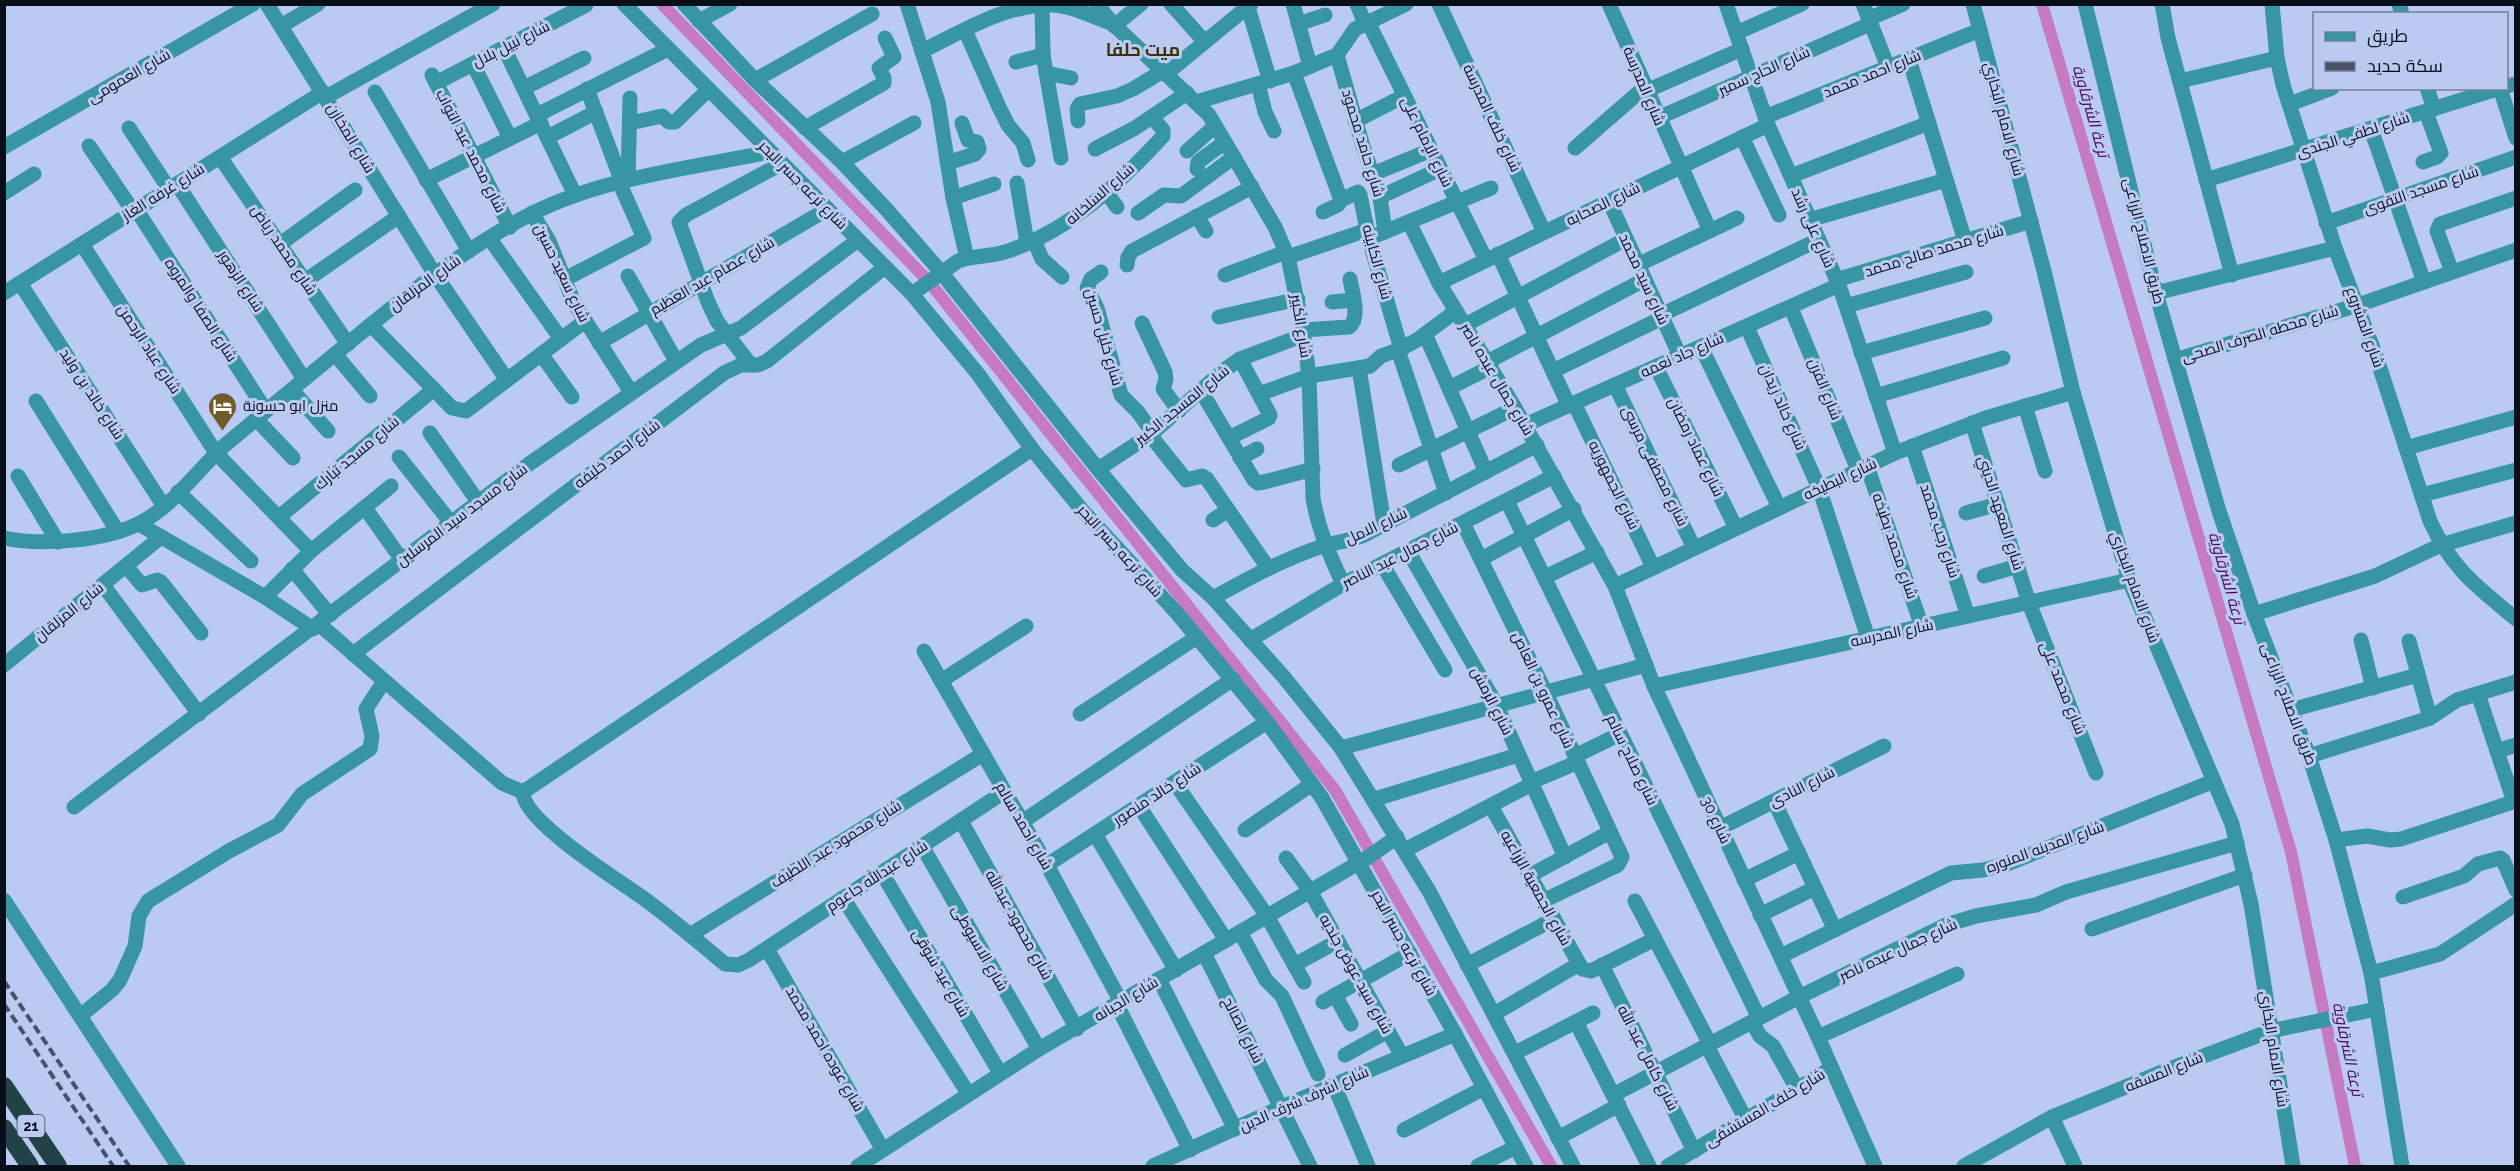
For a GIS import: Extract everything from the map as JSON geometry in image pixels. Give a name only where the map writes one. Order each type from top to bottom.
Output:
[{"type":"highway","name":"21","points":[[4,1086],[58,1167]]},
{"type":"highway","name":"21","points":[[4,1128],[30,1167]]},
{"type":"street","name":"شارع العمومى","points":[[4,147],[253,4]]},
{"type":"street","name":"شارع المخازن","points":[[267,4],[434,273],[507,380]]},
{"type":"street","points":[[281,26],[318,4]]},
{"type":"street","name":"شارع غرفه الغاز","points":[[4,293],[220,157],[325,95],[493,4]]},
{"type":"street","name":"شارع ترعه جسر البحر","points":[[624,4],[826,210],[885,267],[915,292],[1032,449],[1082,510],[1233,679],[1312,784],[1363,860],[1410,953],[1526,1167]]},
{"type":"street","points":[[684,4],[755,81],[842,162],[887,210],[1182,570],[1213,598],[1341,748],[1375,799],[1396,844],[1429,891],[1573,1167]]},
{"type":"street","points":[[699,21],[730,4]]},
{"type":"street","points":[[1097,4],[1113,25]]},
{"type":"street","points":[[1113,25],[1141,4]]},
{"type":"street","points":[[1171,4],[1205,42]]},
{"type":"street","points":[[1293,4],[1310,66]]},
{"type":"street","name":"شارع الإمام على","points":[[1357,4],[1456,202],[1492,257]]},
{"type":"street","points":[[1095,149],[1192,98],[1264,82],[1294,73],[1337,55],[1350,34],[1366,23],[1406,4]]},
{"type":"street","name":"شارع خلف المدرسة","points":[[1439,4],[1545,232]]},
{"type":"street","name":"شارع المدرسة","points":[[1609,4],[1710,231]]},
{"type":"street","name":"شارع على رشد","points":[[1726,4],[1766,121],[1846,306],[1895,453]]},
{"type":"street","points":[[1736,33],[1802,4]]},
{"type":"street","points":[[1863,4],[1888,67]]},
{"type":"street","name":"شارع الحاج سمير","points":[[1658,118],[1869,22],[1903,4]]},
{"type":"street","name":"شارع الامام البخاري","points":[[1973,4],[2031,221],[2073,392],[2129,580],[2214,781],[2237,843],[2245,875],[2293,1167]]},
{"type":"street","name":"طريق الاصلاح الزراعى","points":[[2085,4],[2156,293],[2220,511],[2254,614],[2309,756],[2336,840],[2371,973],[2402,1167]]},
{"type":"street","points":[[2162,4],[2180,81],[2232,274]]},
{"type":"street","name":"شارع نبيل بلال","points":[[434,79],[473,64],[586,5]]},
{"type":"street","points":[[922,51],[1004,14],[1042,6],[1054,5],[1075,10],[1113,25]]},
{"type":"street","points":[[1078,121],[1077,110],[1080,104],[1117,96],[1165,72],[1248,5],[1264,82],[1265,111],[1274,131]]},
{"type":"street","name":"شارع المشروع","points":[[2273,5],[2277,58],[2326,223],[2358,305],[2441,545],[2462,574],[2516,619]]},
{"type":"street","points":[[1042,6],[1043,55],[1061,158]]},
{"type":"street","points":[[912,7],[922,51],[938,102],[953,198],[967,258]]},
{"type":"street","points":[[755,81],[872,14]]},
{"type":"street","points":[[1298,24],[1325,15]]},
{"type":"street","name":"شارع الكبير","points":[[1113,25],[1192,98],[1215,126],[1275,227],[1287,255],[1298,299],[1309,376],[1313,498],[1326,546],[1343,584]]},
{"type":"street","points":[[965,30],[999,107],[1008,125],[1023,143],[1028,160]]},
{"type":"street","name":"شارع احمد محمد","points":[[1766,121],[1909,58],[1980,30]]},
{"type":"street","points":[[805,128],[884,83],[879,68],[894,57],[885,38]]},
{"type":"street","points":[[504,48],[575,195]]},
{"type":"street","points":[[542,125],[587,89],[668,49]]},
{"type":"street","points":[[1575,148],[1646,89],[1742,49]]},
{"type":"street","points":[[1016,62],[1043,55]]},
{"type":"street","name":"شارع حامد محمود","points":[[1337,55],[1380,197],[1385,232]]},
{"type":"street","points":[[524,88],[584,57]]},
{"type":"street","points":[[1909,58],[1965,241]]},
{"type":"street","points":[[2180,81],[2277,58]]},
{"type":"street","points":[[473,64],[510,138]]},
{"type":"street","points":[[1046,73],[1071,78]]},
{"type":"street","points":[[1294,73],[1341,200],[1338,205],[1323,212]]},
{"type":"street","name":"شارع محمد عبد التواب","points":[[434,79],[510,227]]},
{"type":"street","points":[[565,279],[644,238],[587,89]]},
{"type":"street","points":[[630,123],[659,116],[669,122],[675,122],[708,90]]},
{"type":"street","points":[[2290,104],[2327,90]]},
{"type":"street","points":[[2423,162],[2438,157],[2440,153],[2427,90]]},
{"type":"street","name":"شارع لطفي الجندى","points":[[2206,180],[2494,90]]},
{"type":"street","points":[[2501,90],[2516,138]]},
{"type":"street","points":[[375,92],[469,251]]},
{"type":"street","points":[[1356,121],[1404,96]]},
{"type":"street","points":[[623,181],[630,123],[630,98]]},
{"type":"street","points":[[426,180],[510,138],[542,125],[596,112]]},
{"type":"street","name":"شارع السلخانه","points":[[915,292],[939,274],[967,258],[1007,252],[1059,229],[1078,216],[1163,136],[1163,130],[1152,117]]},
{"type":"street","name":"شارع الصحابه","points":[[1439,283],[1742,137],[1766,121]]},
{"type":"street","points":[[842,162],[914,123]]},
{"type":"street","points":[[947,163],[975,154],[979,149],[977,142],[968,140],[962,123]]},
{"type":"street","points":[[1791,176],[1929,123]]},
{"type":"street","points":[[1187,151],[1215,126]]},
{"type":"street","name":"شارع الزهور","points":[[129,129],[173,186],[304,379]]},
{"type":"street","points":[[2372,129],[2424,282]]},
{"type":"street","points":[[1742,137],[1779,215]]},
{"type":"street","points":[[1197,169],[1198,162],[1225,142]]},
{"type":"street","name":"شارع الصفا والمروه","points":[[89,146],[135,210],[261,415],[293,458]]},
{"type":"street","points":[[1373,174],[1431,150]]},
{"type":"street","name":"شارع محمد رياض","points":[[220,157],[348,344]]},
{"type":"street","points":[[1138,213],[1164,195],[1181,196],[1234,157]]},
{"type":"street","name":"شارع مسجد التقوى","points":[[2326,223],[2516,157]]},
{"type":"street","points":[[750,364],[727,335],[708,302],[679,222],[686,215],[775,158]]},
{"type":"street","name":"شارع المزلقان","points":[[4,538],[27,542],[58,542],[118,532],[139,524],[178,492],[216,453],[434,273],[532,213],[575,195],[623,181],[775,158]]},
{"type":"street","points":[[1380,197],[1440,169]]},
{"type":"street","points":[[4,193],[34,174]]},
{"type":"street","points":[[1809,220],[1946,180]]},
{"type":"street","points":[[1017,183],[1031,242],[1042,259],[1062,277]]},
{"type":"street","points":[[953,198],[994,184]]},
{"type":"street","points":[[1127,265],[1132,251],[1252,187]]},
{"type":"street","points":[[1225,275],[1287,255],[1368,234],[1385,232],[1491,188]]},
{"type":"street","points":[[279,244],[355,190]]},
{"type":"street","points":[[1105,191],[1117,207]]},
{"type":"street","name":"شارع الكابينه","points":[[1341,200],[1354,193],[1358,192],[1360,195],[1368,234],[1400,350],[1446,493]]},
{"type":"street","points":[[2452,273],[2438,231],[2440,224],[2516,198]]},
{"type":"street","name":"شارع سيد محمد","points":[[1609,201],[1680,356]]},
{"type":"street","name":"شارع عصام عبد العظيم","points":[[599,343],[826,210]]},
{"type":"street","name":"شارع سعيد حسين","points":[[532,213],[549,241],[585,321],[631,392]]},
{"type":"street","points":[[305,281],[399,216]]},
{"type":"street","points":[[1197,216],[1206,231]]},
{"type":"street","points":[[1637,265],[1737,218]]},
{"type":"street","name":"شارع محمد صالح محمد","points":[[1837,283],[2031,221]]},
{"type":"street","name":"شارع جمال عبده ناصر","points":[[1409,222],[1439,283],[1554,476]]},
{"type":"street","points":[[490,238],[561,339]]},
{"type":"street","points":[[1465,325],[1626,239]]},
{"type":"street","name":"شارع مسجد سيد المرسلين","points":[[74,807],[402,560],[631,392],[709,340],[741,328],[858,240]]},
{"type":"street","points":[[1553,371],[1818,240]]},
{"type":"street","name":"شارع عباد الرحمن","points":[[82,244],[216,453],[311,551]]},
{"type":"street","points":[[2156,293],[2335,248]]},
{"type":"street","name":"شارع محطه الصرف الصحى","points":[[2175,360],[2358,305],[2516,250]]},
{"type":"street","points":[[1492,257],[1518,296],[1553,371],[1572,405]]},
{"type":"street","name":"شارع احمد خليفه","points":[[352,654],[724,373],[741,365],[767,361],[885,267]]},
{"type":"street","name":"شارع خليل حسين","points":[[1101,272],[1091,279],[1087,288],[1100,320],[1116,384],[1125,401],[1138,412],[1151,434]]},
{"type":"street","points":[[1846,306],[1966,272]]},
{"type":"street","points":[[628,276],[676,361]]},
{"type":"street","name":"شارع المسجد الكبير","points":[[1098,469],[1151,434],[1240,359],[1303,333],[1349,327],[1355,320],[1350,279]]},
{"type":"street","points":[[1449,388],[1537,336],[1644,280]]},
{"type":"street","name":"شارع جاد نعمه","points":[[1525,425],[1791,308],[1837,283]]},
{"type":"street","name":"شارع خالد بن وليد","points":[[20,284],[163,505]]},
{"type":"street","points":[[1219,317],[1298,299]]},
{"type":"street","points":[[1332,302],[1353,300]]},
{"type":"street","name":"شارع الفرن","points":[[1791,308],[1863,468]]},
{"type":"street","points":[[1259,394],[1309,376],[1370,366],[1382,356],[1400,350],[1456,311]]},
{"type":"street","points":[[1861,352],[1985,318]]},
{"type":"street","points":[[371,325],[452,408],[459,411],[473,408],[585,321]]},
{"type":"street","points":[[1142,323],[1166,372],[1163,389],[1179,411]]},
{"type":"street","name":"شارع خالد زيدان","points":[[1747,327],[1819,488],[1868,638]]},
{"type":"street","points":[[1425,334],[1486,472]]},
{"type":"street","points":[[1701,347],[1779,507]]},
{"type":"street","points":[[335,354],[370,396]]},
{"type":"street","points":[[541,354],[572,397]]},
{"type":"street","points":[[1876,396],[2003,358]]},
{"type":"street","points":[[1229,438],[1269,418],[1269,412],[1240,359]]},
{"type":"street","name":"شارع عماد رمضان","points":[[1656,367],[1736,528]]},
{"type":"street","points":[[1359,368],[1384,524]]},
{"type":"street","name":"شارع مصطفى مرسى","points":[[1615,385],[1695,548]]},
{"type":"street","name":"شارع مسجد تبارك","points":[[279,517],[434,389]]},
{"type":"street","points":[[292,390],[328,431]]},
{"type":"street","points":[[1200,391],[1251,476],[1258,483],[1313,469]]},
{"type":"street","name":"شارع البطيخه","points":[[1614,586],[1895,453],[1972,423],[2073,392]]},
{"type":"street","points":[[36,402],[118,532]]},
{"type":"street","name":"شارع الجمهوريه","points":[[1572,405],[1653,567]]},
{"type":"street","points":[[2025,406],[2045,471]]},
{"type":"street","points":[[1399,465],[1515,408]]},
{"type":"street","points":[[2406,448],[2516,417]]},
{"type":"street","name":"شارع المعهد الديني","points":[[1972,423],[2029,603]]},
{"type":"street","points":[[430,433],[479,503]]},
{"type":"street","points":[[1151,434],[1181,483],[1205,477],[1268,568]]},
{"type":"street","name":"شارع الامل","points":[[1213,598],[1268,568],[1326,546],[1351,540],[1536,445]]},
{"type":"street","name":"شارع رجب محمد","points":[[1912,446],[1968,616]]},
{"type":"street","points":[[523,792],[1032,449]]},
{"type":"street","points":[[1240,458],[1257,449]]},
{"type":"street","points":[[399,457],[451,524]]},
{"type":"street","name":"شارع محمد بطيخه","points":[[1863,468],[1922,627]]},
{"type":"street","points":[[2422,495],[2516,470]]},
{"type":"street","points":[[18,476],[58,542]]},
{"type":"street","name":"شارع جمال عبد الناصر","points":[[1250,640],[1343,584],[1554,476]]},
{"type":"street","name":"شارع 30","points":[[1554,476],[1614,586],[1654,686],[1781,956],[1875,1167]]},
{"type":"street","points":[[265,597],[291,568],[391,486]]},
{"type":"street","points":[[178,492],[251,561]]},
{"type":"street","name":"شارع صلاح سالم","points":[[1507,501],[1620,734],[1755,1020],[1760,1036],[1773,1046],[1797,1089]]},
{"type":"street","points":[[1966,513],[1998,504]]},
{"type":"street","points":[[365,508],[402,560]]},
{"type":"street","points":[[1481,559],[1574,509]]},
{"type":"street","points":[[1213,520],[1228,510]]},
{"type":"street","name":"شارع عمرو بن العاص","points":[[1463,523],[1545,691],[1622,857],[1618,865],[1543,901]]},
{"type":"street","points":[[2254,614],[2375,576],[2441,545],[2516,523]]},
{"type":"street","points":[[139,524],[265,597],[321,623]]},
{"type":"street","name":"شارع المزلقان","points":[[4,664],[161,537]]},
{"type":"street","name":"شارع الرمش","points":[[1408,551],[1496,704],[1565,857]]},
{"type":"street","points":[[1545,577],[1597,552]]},
{"type":"street","points":[[1382,564],[1445,670]]},
{"type":"street","points":[[126,566],[142,585],[157,580],[161,582],[201,633]]},
{"type":"street","points":[[1983,576],[2018,566]]},
{"type":"street","points":[[291,568],[321,623],[352,654],[502,783],[523,792]]},
{"type":"street","name":"شارع المدرسه","points":[[1654,686],[2129,580]]},
{"type":"street","points":[[103,585],[198,714]]},
{"type":"street","name":"شارع محمد على","points":[[2029,603],[2096,773]]},
{"type":"street","points":[[941,681],[1026,626]]},
{"type":"street","points":[[1080,714],[1197,637]]},
{"type":"street","points":[[2361,640],[2373,688]]},
{"type":"street","points":[[2409,641],[2430,718]]},
{"type":"street","name":"شارع احمد سالم","points":[[924,651],[1047,865],[1119,1004],[1187,1157]]},
{"type":"street","points":[[1341,748],[1646,665]]},
{"type":"street","points":[[2291,710],[2418,675]]},
{"type":"street","points":[[1022,822],[1233,679]]},
{"type":"street","points":[[80,1016],[112,990],[120,980],[135,946],[141,910],[148,901],[229,851],[271,830],[284,819],[302,794],[370,749],[373,740],[366,709],[384,681]]},
{"type":"street","points":[[2309,756],[2430,718],[2457,700],[2516,682]]},
{"type":"street","points":[[2336,840],[2367,836],[2390,840],[2402,839],[2515,802],[2478,694]]},
{"type":"street","name":"شارع خالد منصور","points":[[1047,865],[1266,722]]},
{"type":"street","name":"شارع الجبانه","points":[[858,1167],[968,1093],[1039,1049],[1077,1029],[1363,860],[1396,844],[1491,806],[1620,734]]},
{"type":"street","points":[[2497,751],[2516,745]]},
{"type":"street","name":"شارع النادى","points":[[1720,828],[1884,746]]},
{"type":"street","name":"شارع محمود عبد اللطيف","points":[[690,935],[983,754]]},
{"type":"street","points":[[1375,799],[1518,755]]},
{"type":"street","name":"شارع المدينه المنوره","points":[[1781,956],[1951,873],[1983,870],[2007,864],[2214,781]]},
{"type":"street","points":[[1175,783],[1267,916],[1305,982]]},
{"type":"street","points":[[1245,830],[1312,784]]},
{"type":"street","points":[[523,792],[523,798],[529,807],[576,852],[647,900],[690,935]]},
{"type":"street","name":"شارع عبدالله جاعوم","points":[[690,935],[725,964],[738,965],[749,960],[1004,792]]},
{"type":"street","points":[[1774,801],[1835,930]]},
{"type":"street","name":"شارع الجمعية الزراعيه","points":[[1491,806],[1580,967]]},
{"type":"street","points":[[1139,807],[1226,940]]},
{"type":"street","name":"شارع محمود عبدالله","points":[[961,820],[1077,1029]]},
{"type":"street","points":[[1529,876],[1610,832]]},
{"type":"street","points":[[1095,834],[1176,970]]},
{"type":"street","name":"شارع جمال عبده ناصر","points":[[1558,1137],[1655,1073],[1799,997],[1961,920],[2036,905],[2066,892],[2237,843]]},
{"type":"street","name":"شارع الاسيوطى","points":[[922,846],[1039,1049]]},
{"type":"street","points":[[1744,880],[1799,853]]},
{"type":"street","name":"شارع سيد عوض جنديه","points":[[1286,858],[1310,891],[1402,1056]]},
{"type":"street","points":[[2403,897],[2464,876],[2478,864],[2500,858],[2516,890]]},
{"type":"street","name":"شارع عيد شوقى","points":[[882,873],[1000,1073]]},
{"type":"street","points":[[2092,928],[2245,875]]},
{"type":"street","points":[[1760,915],[1815,888]]},
{"type":"street","points":[[843,898],[968,1093]]},
{"type":"street","points":[[4,900],[178,1167]]},
{"type":"street","points":[[1635,901],[1746,1120]]},
{"type":"street","points":[[2371,973],[2440,954],[2516,904]]},
{"type":"street","points":[[1467,965],[1554,919]]},
{"type":"street","points":[[1240,932],[1266,980],[1282,996],[1318,1074]]},
{"type":"street","points":[[1494,1014],[1580,967],[1588,972],[1655,939]]},
{"type":"street","points":[[1294,964],[1338,941]]},
{"type":"street","name":"شارع عوده احمد محمد","points":[[767,949],[883,1150]]},
{"type":"street","name":"شارع الصالح","points":[[1204,953],[1310,1167]]},
{"type":"street","points":[[1351,1024],[1329,999],[1410,953]]},
{"type":"street","name":"شارع كامل عبد الله","points":[[1602,965],[1694,1151]]},
{"type":"street","points":[[1818,1037],[1957,974]]},
{"type":"street","points":[[1159,979],[1235,1129]]},
{"type":"street","name":"شارع المسقه","points":[[1964,1167],[1991,1160],[2052,1117],[2270,1031],[2377,1009]]},
{"type":"street","points":[[1515,1053],[1593,1013]]},
{"type":"street","points":[[1576,1022],[1649,1167]]},
{"type":"street","points":[[1345,1055],[1388,1031]]},
{"type":"street","name":"شارع اشرف شرف الدين","points":[[1153,1167],[1187,1157],[1235,1129],[1282,1107],[1455,1034]]},
{"type":"street","name":"شارع خلف المستشفى","points":[[1668,1167],[1832,1068]]},
{"type":"street","points":[[1334,1085],[1368,1167]]},
{"type":"street","points":[[1404,1130],[1484,1088]]},
{"type":"street","points":[[2052,1117],[2075,1167]]},
{"type":"street","points":[[1478,1167],[1516,1148]]},
{"type":"waterway","points":[[662,4],[930,283],[1335,790],[1551,1166]]},
{"type":"waterway","name":"ترعة الشرقاوية","points":[[2042,4],[2291,852],[2355,1166]]},
{"type":"railway","points":[[4,981],[129,1166]]},
{"type":"railway","points":[[4,1004],[113,1166]]},
{"type":"place","name":"منزل ابو حسونة","points":[[222,432]]},
{"type":"district","name":"ميت حلفا","points":[[1143,49]]}]
